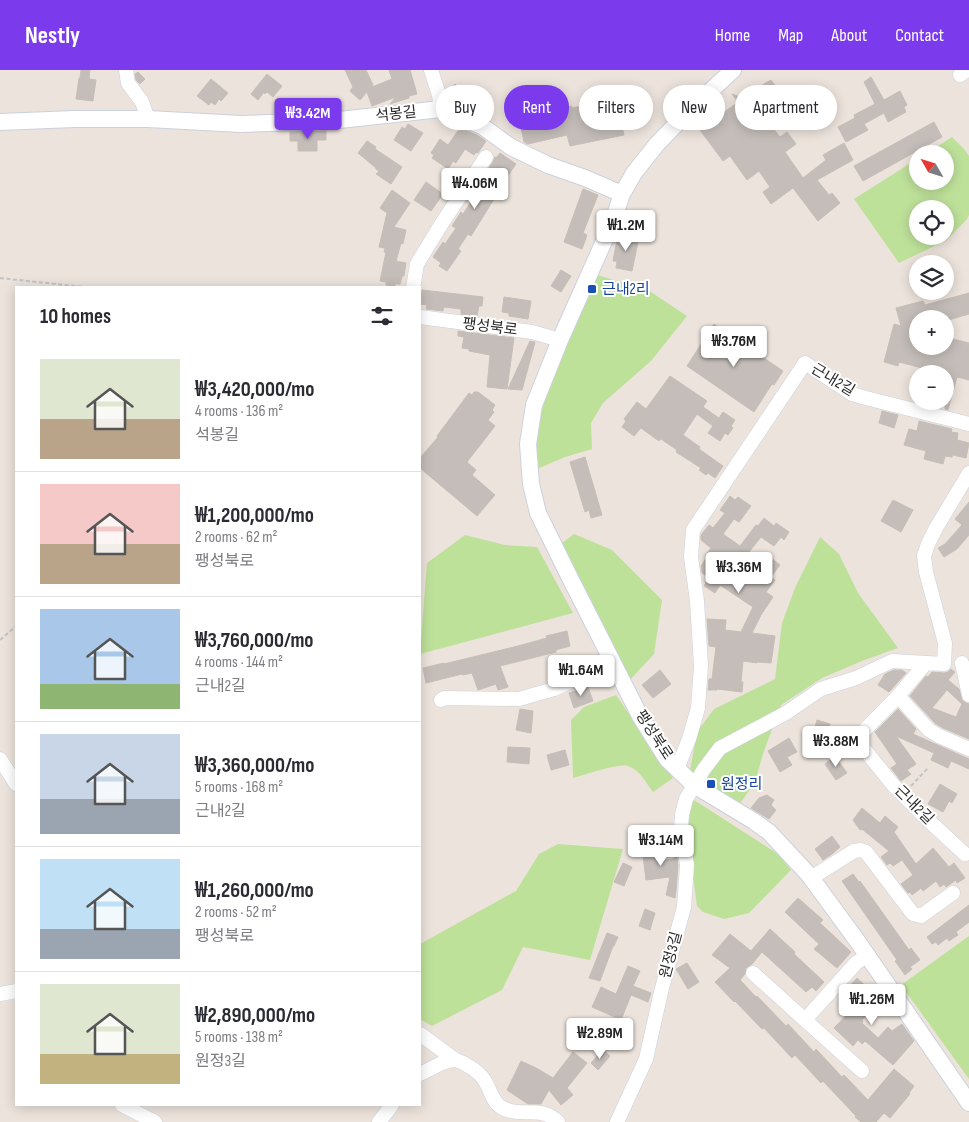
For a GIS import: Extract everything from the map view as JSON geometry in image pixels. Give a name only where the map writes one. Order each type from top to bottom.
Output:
[{"type":"street","points":[[126,70],[128,83],[142,102],[148,119]]},
{"type":"street","points":[[430,70],[436,87]]},
{"type":"street","name":"팽성북로","points":[[732,70],[657,144],[634,173],[622,194],[534,405],[528,444],[531,484],[538,513],[640,716],[667,759],[694,785],[769,832],[810,878],[868,956],[969,1103]]},
{"type":"street","name":"석봉길","points":[[0,122],[148,119],[241,124],[312,122],[436,110]]},
{"type":"street","name":"석봉길","points":[[487,130],[512,148],[548,165],[622,194]]},
{"type":"street","points":[[413,286],[417,264],[486,157]]},
{"type":"street","name":"팽성북로","points":[[421,317],[532,332],[560,340]]},
{"type":"street","name":"근내2길","points":[[677,769],[698,708],[701,666],[697,601],[691,557],[693,530],[805,363],[852,394],[969,424]]},
{"type":"street","points":[[944,664],[945,644],[926,572],[924,556],[936,528],[969,473]]},
{"type":"street","points":[[694,785],[720,748],[786,713],[821,689],[856,678],[892,661],[944,664],[966,662],[969,696]]},
{"type":"street","points":[[441,700],[444,698],[519,699],[554,689],[613,663]]},
{"type":"street","name":"근내2길","points":[[926,663],[898,696],[856,739],[894,786],[965,854]]},
{"type":"street","points":[[898,696],[929,730],[969,748]]},
{"type":"street","points":[[0,759],[15,782]]},
{"type":"street","name":"원정3길","points":[[617,1122],[646,1059],[661,992],[684,907],[687,865],[680,828],[686,798],[694,785]]},
{"type":"street","points":[[810,878],[854,850],[861,850],[866,852],[913,914],[921,916],[953,893]]},
{"type":"street","points":[[805,1020],[856,963],[868,956]]},
{"type":"street","points":[[753,974],[862,1071]]},
{"type":"street","points":[[0,994],[15,991]]},
{"type":"street","points":[[421,1035],[454,1059],[482,1075],[498,1106],[508,1112],[542,1112],[552,1116],[558,1122]]},
{"type":"street","points":[[421,1074],[454,1059]]},
{"type":"street","points":[[124,1106],[155,1122]]},
{"type":"street","points":[[379,1122],[391,1106]]},
{"type":"path","points":[[0,278],[74,286]]},
{"type":"path","points":[[0,640],[15,627]]},
{"type":"path","points":[[903,794],[928,768]]},
{"type":"green space","points":[[952,137],[969,156],[969,215],[967,219],[954,233],[954,200],[909,200],[909,245],[937,245],[916,255],[909,255],[909,258],[899,263],[854,199],[909,164],[909,190],[954,190],[954,145],[940,145]]},
{"type":"green space","points":[[597,275],[648,290],[687,316],[651,361],[603,403],[591,423],[592,449],[565,457],[537,469],[537,432],[545,395]]},
{"type":"green space","points":[[574,534],[612,550],[662,600],[654,654],[627,683],[558,546]]},
{"type":"green space","points":[[465,535],[505,545],[537,547],[573,613],[421,654],[427,563]]},
{"type":"green space","points":[[820,537],[839,554],[858,593],[898,648],[822,678],[781,705],[755,782],[739,805],[690,771],[697,732],[714,709],[775,679],[782,623],[795,588]]},
{"type":"green space","points":[[616,695],[673,778],[653,792],[639,774],[628,766],[610,768],[573,778],[571,720],[584,707]]},
{"type":"green space","points":[[694,800],[778,854],[791,870],[749,913],[724,919],[703,912],[697,906],[685,817]]},
{"type":"green space","points":[[558,844],[623,849],[590,960],[523,947],[502,990],[432,1026],[421,1020],[421,943],[516,891],[539,854]]},
{"type":"green space","points":[[969,936],[969,1079],[901,985]]},
{"type":"building","points":[[81,70],[90,70],[89,79],[96,80],[93,101],[76,99]]},
{"type":"building","points":[[345,70],[366,70],[373,85],[372,87],[392,79],[389,70],[410,70],[417,94],[390,104],[396,97],[372,106],[367,92],[360,100],[350,91],[353,87]]},
{"type":"building","points":[[138,72],[145,79],[140,84],[136,80],[135,74]]},
{"type":"building","points":[[267,74],[282,86],[273,97],[264,92],[258,100],[251,94]]},
{"type":"building","points":[[871,77],[884,100],[900,91],[907,105],[904,107],[906,112],[888,122],[884,113],[864,124],[868,130],[846,142],[838,127],[855,118],[854,115],[875,104],[864,82]]},
{"type":"building","points":[[211,79],[228,93],[221,101],[219,99],[215,105],[211,102],[209,105],[197,96]]},
{"type":"building","points":[[771,80],[775,85],[762,85]]},
{"type":"building","points":[[735,104],[735,130],[774,130],[780,137],[787,132],[796,144],[785,152],[803,178],[826,160],[823,155],[844,143],[853,160],[817,180],[829,195],[832,193],[840,203],[818,221],[793,188],[771,204],[763,192],[770,187],[759,171],[747,180],[730,156],[723,161],[700,130],[725,130],[725,112]]},
{"type":"building","points":[[572,106],[572,108],[579,106],[579,130],[623,130],[624,135],[570,146],[567,135],[528,144],[524,142],[521,130],[569,130],[569,107]]},
{"type":"building","points":[[934,122],[942,137],[928,145],[909,145],[909,155],[863,181],[854,166]]},
{"type":"building","points":[[408,124],[423,133],[411,151],[394,140],[402,127],[405,129]]},
{"type":"building","points":[[459,130],[465,130],[486,141],[478,153],[476,152],[474,155],[465,149],[456,163],[453,161],[448,169],[432,158],[434,155],[431,153],[440,139],[448,145]]},
{"type":"building","points":[[326,131],[326,140],[317,140],[317,151],[298,151],[298,141],[290,141],[290,132]]},
{"type":"building","points":[[367,141],[376,147],[375,149],[402,167],[391,184],[376,174],[379,171],[358,153]]},
{"type":"building","points":[[500,153],[516,164],[471,236],[468,234],[458,249],[461,251],[447,271],[439,266],[441,263],[433,257],[456,228],[452,226],[473,199],[470,197],[495,157]]},
{"type":"building","points":[[426,182],[443,194],[431,211],[414,200]]},
{"type":"building","points":[[583,189],[598,195],[583,233],[587,235],[582,249],[564,242]]},
{"type":"building","points":[[392,190],[410,203],[394,227],[406,230],[396,261],[406,263],[404,276],[402,276],[400,284],[395,284],[395,286],[386,285],[386,282],[380,281],[386,252],[384,252],[385,248],[379,247],[387,213],[380,208]]},
{"type":"building","points":[[622,234],[639,237],[632,271],[616,268],[617,261],[613,261],[617,240],[621,241]]},
{"type":"building","points":[[561,270],[571,276],[561,292],[551,286]]},
{"type":"building","points":[[422,290],[483,297],[482,306],[479,306],[477,316],[461,314],[461,309],[444,307],[443,311],[426,309],[427,305],[421,304]]},
{"type":"building","points":[[969,293],[969,314],[954,318],[954,310],[909,310],[909,355],[954,355],[954,339],[969,343],[969,380],[957,377],[954,388],[954,365],[910,365],[899,362],[898,366],[884,362],[894,324],[901,326],[896,308],[923,301],[925,305],[943,300],[954,300],[954,297]]},
{"type":"building","points":[[504,297],[531,301],[528,319],[509,316],[509,313],[502,312]]},
{"type":"building","points":[[714,324],[783,371],[754,412],[687,366]]},
{"type":"building","points":[[458,331],[514,338],[507,389],[487,387],[490,355],[462,348],[464,337],[458,336]]},
{"type":"building","points":[[530,341],[535,342],[522,390],[508,389]]},
{"type":"building","points":[[670,376],[707,401],[703,407],[719,418],[723,412],[735,420],[731,426],[733,428],[728,435],[725,433],[720,441],[708,433],[713,426],[697,414],[683,435],[723,466],[715,478],[708,473],[706,475],[699,470],[701,468],[676,452],[677,450],[661,439],[659,441],[641,428],[634,436],[622,427],[626,421],[624,419],[637,402],[646,409]]},
{"type":"building","points":[[474,392],[478,392],[495,405],[492,410],[494,412],[488,420],[495,426],[467,462],[476,470],[472,475],[495,495],[477,516],[421,469],[421,457],[438,437],[469,393],[472,395]]},
{"type":"building","points":[[882,411],[898,415],[894,428],[879,423]]},
{"type":"building","points":[[919,421],[952,429],[951,432],[958,433],[957,440],[969,443],[966,458],[953,455],[952,457],[945,456],[943,464],[924,459],[926,451],[904,445],[909,429],[917,431]]},
{"type":"building","points":[[585,457],[602,515],[591,518],[589,510],[585,512],[570,462]]},
{"type":"building","points":[[730,496],[735,500],[738,497],[751,506],[739,522],[734,519],[723,534],[740,546],[756,525],[758,526],[764,518],[774,526],[776,523],[789,532],[784,540],[781,537],[774,546],[761,537],[749,552],[766,564],[771,558],[780,565],[771,577],[775,580],[766,592],[773,597],[752,633],[775,636],[771,663],[743,661],[742,692],[717,689],[708,690],[709,679],[712,679],[716,647],[709,646],[707,619],[726,620],[725,630],[741,632],[753,607],[720,585],[715,593],[704,586],[709,577],[702,573],[701,566],[711,548],[701,540],[701,535],[709,525],[713,528],[725,513],[720,510]]},
{"type":"building","points":[[893,500],[913,510],[901,532],[881,521]]},
{"type":"building","points":[[969,502],[969,535],[957,549],[944,557],[938,548],[945,544],[962,525],[955,519]]},
{"type":"building","points":[[567,631],[570,646],[556,650],[556,652],[500,666],[508,687],[498,690],[496,684],[478,690],[472,673],[426,683],[423,668],[518,646]]},
{"type":"building","points":[[561,664],[564,673],[554,677],[551,668]]},
{"type":"building","points":[[951,669],[955,672],[948,680],[959,689],[962,700],[969,704],[969,739],[935,723],[910,696],[926,676],[928,677],[932,672],[948,672]],"holes":[[[947,690],[962,704],[956,717],[932,708]]]},
{"type":"building","points":[[660,670],[671,684],[653,698],[642,685]]},
{"type":"building","points":[[894,670],[902,670],[906,673],[889,692],[878,685],[885,674]]},
{"type":"building","points":[[588,687],[593,701],[574,708],[569,693]]},
{"type":"building","points":[[520,709],[533,711],[531,733],[516,730]]},
{"type":"building","points":[[898,709],[916,729],[913,734],[969,759],[969,769],[951,761],[948,768],[931,760],[934,753],[896,736],[916,764],[907,770],[911,774],[901,781],[891,768],[897,764],[875,732]]},
{"type":"building","points":[[817,720],[830,724],[827,731],[834,733],[829,747],[811,741]]},
{"type":"building","points":[[789,738],[797,752],[787,757],[792,765],[780,772],[768,751]]},
{"type":"building","points":[[508,747],[530,748],[529,764],[507,762]]},
{"type":"building","points":[[565,750],[569,765],[551,770],[547,755]]},
{"type":"building","points":[[835,756],[847,773],[836,780],[825,764]]},
{"type":"building","points":[[940,784],[957,794],[952,803],[949,801],[943,812],[928,804]]},
{"type":"building","points":[[767,795],[774,800],[771,805],[776,810],[769,819],[751,808],[759,798]]},
{"type":"building","points":[[862,808],[880,823],[885,816],[898,827],[894,832],[916,864],[933,848],[949,867],[954,863],[965,878],[957,883],[956,880],[946,887],[944,884],[940,887],[936,881],[923,891],[921,888],[912,895],[910,892],[908,893],[901,884],[913,875],[902,860],[893,866],[890,863],[887,865],[881,857],[889,851],[862,829],[860,830],[853,820]]},
{"type":"building","points":[[832,836],[840,847],[823,860],[815,849]]},
{"type":"building","points":[[664,846],[665,860],[674,859],[676,852],[678,865],[675,898],[666,895],[670,877],[646,880],[642,848]]},
{"type":"building","points":[[623,863],[632,867],[624,886],[614,882]]},
{"type":"building","points":[[853,874],[909,950],[911,948],[920,960],[910,967],[912,969],[905,975],[895,961],[897,960],[842,881]]},
{"type":"building","points":[[798,898],[823,920],[820,923],[851,952],[837,968],[814,949],[819,944],[785,912]]},
{"type":"building","points":[[969,905],[969,922],[956,932],[958,935],[949,941],[947,938],[938,945],[936,942],[932,944],[927,937]]},
{"type":"building","points":[[645,909],[655,913],[650,930],[639,926]]},
{"type":"building","points":[[770,929],[824,982],[816,991],[812,987],[806,992],[762,952],[746,968],[745,974],[740,980],[786,1026],[788,1024],[814,1052],[816,1049],[842,1077],[844,1075],[868,1100],[894,1069],[914,1086],[910,1094],[890,1118],[884,1113],[876,1122],[861,1122],[823,1081],[821,1083],[795,1055],[792,1058],[764,1028],[762,1029],[715,982],[730,968],[712,955],[730,934],[751,951]]},
{"type":"building","points":[[607,933],[618,937],[600,981],[589,978]]},
{"type":"building","points":[[687,963],[699,982],[688,989],[676,969]]},
{"type":"building","points":[[628,966],[640,971],[633,986],[651,993],[648,1002],[631,995],[621,1020],[592,1007],[601,987],[616,994]]},
{"type":"building","points":[[857,978],[881,1000],[862,1020],[862,1023],[878,1038],[888,1027],[892,1031],[902,1024],[914,1041],[893,1065],[865,1041],[862,1044],[858,1040],[853,1046],[834,1028],[857,1004],[844,992]]},
{"type":"building","points":[[603,1050],[610,1056],[598,1070],[591,1063]]},
{"type":"building","points":[[573,1052],[587,1063],[567,1088],[573,1095],[561,1105],[549,1090],[541,1104],[528,1104],[507,1090],[521,1061],[553,1078]]},
{"type":"place","name":"근내2리","points":[[592,289]]},
{"type":"place","name":"원정리","points":[[711,784]]}]
